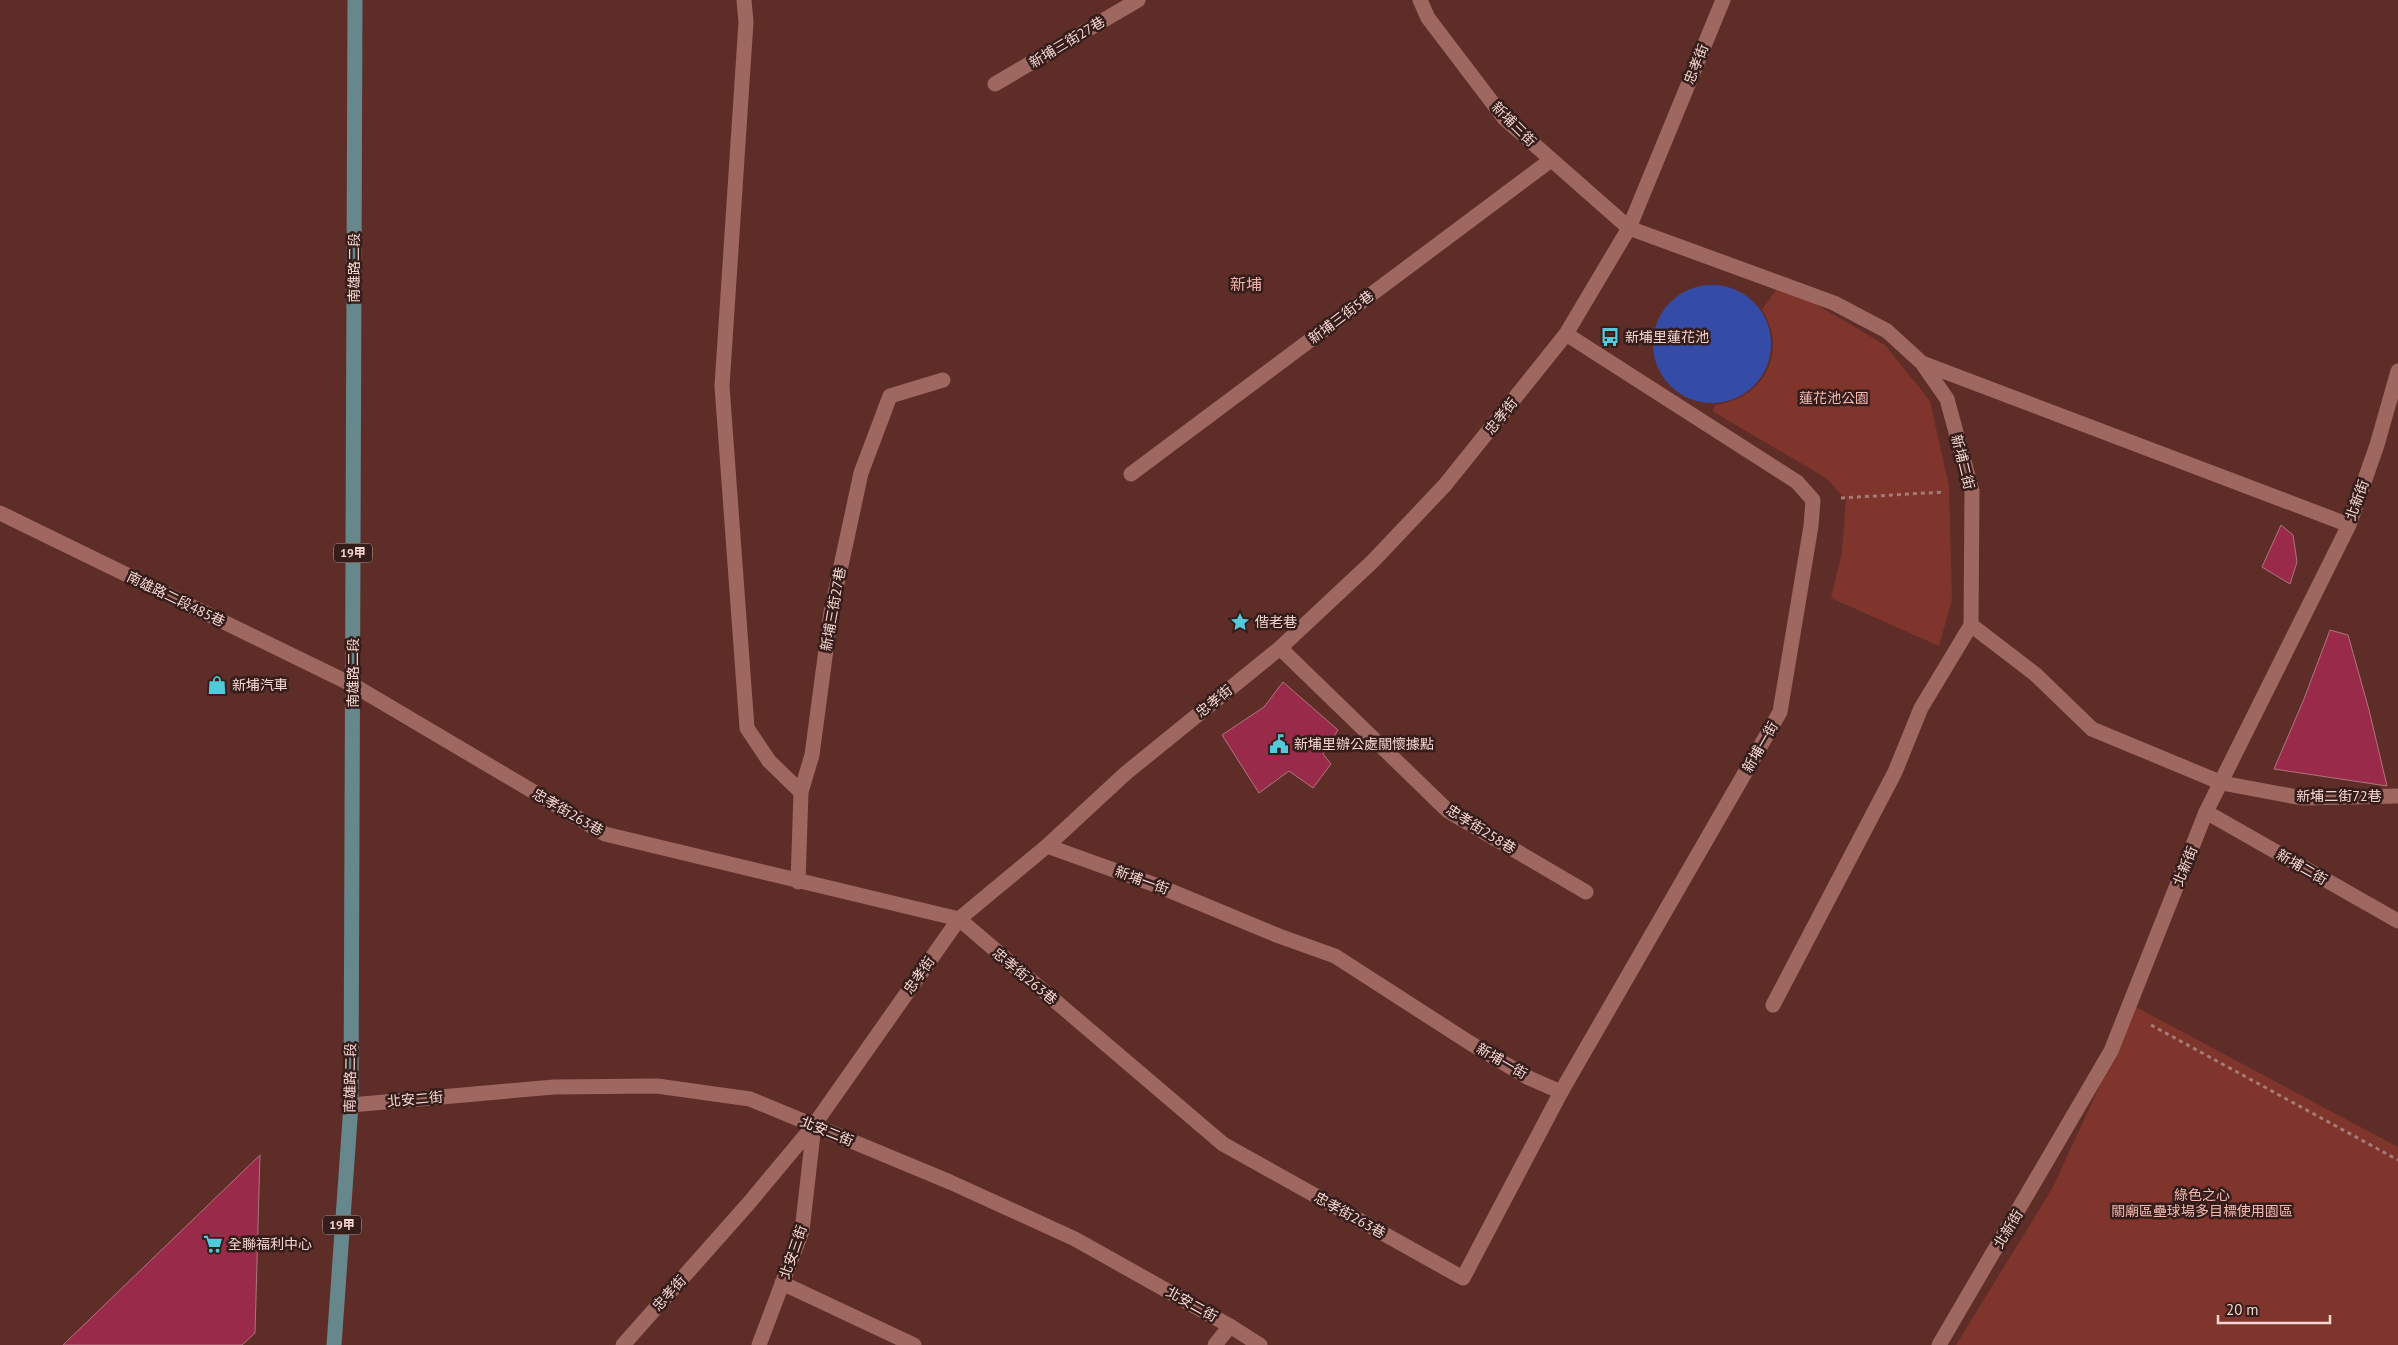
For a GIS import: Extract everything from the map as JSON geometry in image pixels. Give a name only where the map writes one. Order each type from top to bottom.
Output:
[{"type":"main road","name":"南雄路二段","points":[[334,1345],[351,1105],[355,0]]},
{"type":"street","points":[[744,0],[746,22],[722,386],[745,709],[747,728],[769,761],[801,792]]},
{"type":"street","name":"新埔三街27巷","points":[[995,84],[1138,0]]},
{"type":"street","name":"新埔三街","points":[[1420,0],[1428,18],[1504,118],[1629,228]]},
{"type":"street","name":"忠孝街","points":[[623,1345],[749,1203],[814,1125],[959,919],[1047,846],[1126,773],[1280,648],[1373,560],[1445,485],[1566,334],[1629,228],[1723,1]]},
{"type":"street","name":"新埔三街5巷","points":[[1131,474],[1551,160]]},
{"type":"street","name":"新埔二街","points":[[1629,228],[1834,303],[1887,331],[1922,363],[1947,399],[1972,491],[1971,625]]},
{"type":"street","points":[[1566,334],[1797,482],[1812,500]]},
{"type":"street","points":[[1922,363],[2348,525]]},
{"type":"street","name":"北新街","points":[[1939,1345],[2111,1051],[2206,812],[2348,525],[2377,445],[2398,371]]},
{"type":"street","name":"新埔三街27巷","points":[[798,882],[801,792],[812,755],[831,612],[862,473],[890,396],[943,380]]},
{"type":"street","name":"新埔一街","points":[[1047,846],[1161,887],[1279,936],[1335,956],[1470,1043],[1530,1078],[1561,1092],[1780,712],[1811,526],[1812,500]]},
{"type":"street","name":"南雄路二段485巷","points":[[0,513],[353,685]]},
{"type":"street","points":[[1773,1005],[1895,772],[1921,708],[1971,625],[2035,674],[2092,730],[2222,783]]},
{"type":"street","name":"忠孝街258巷","points":[[1280,648],[1448,811],[1586,892]]},
{"type":"street","name":"忠孝街263巷","points":[[353,685],[605,834],[798,882],[959,919],[1223,1144],[1463,1278],[1561,1092]]},
{"type":"street","name":"新埔二街72巷","points":[[2222,783],[2302,798],[2398,796]]},
{"type":"street","name":"新埔二街","points":[[2206,812],[2398,921]]},
{"type":"street","name":"北安二街","points":[[351,1105],[554,1087],[657,1086],[750,1099],[950,1182],[1075,1239],[1230,1326],[1260,1345]]},
{"type":"street","name":"北安三街","points":[[759,1345],[802,1231],[814,1125]]},
{"type":"street","points":[[782,1283],[914,1345]]},
{"type":"street","points":[[1215,1345],[1230,1326]]},
{"type":"path","points":[[1812,500],[1972,491]]},
{"type":"path","points":[[2144,1021],[2398,1160]]},
{"type":"green space","name":"蓮花池公園","points":[[1777,289],[1816,304],[1885,345],[1930,401],[1949,486],[1952,600],[1939,646],[1831,598],[1842,552],[1846,500],[1826,478],[1712,411],[1716,405],[1739,398],[1749,392],[1764,376],[1772,355],[1773,338],[1762,309]]},
{"type":"green space","name":"綠色之心 關廟區壘球場多目標使用園區","points":[[2136,1007],[2398,1147],[2398,1345],[1956,1345],[2053,1187]]},
{"type":"water","points":[[1712,285],[1735,289],[1754,302],[1767,321],[1771,344],[1767,367],[1754,386],[1735,399],[1712,403],[1689,399],[1670,386],[1657,367],[1653,344],[1657,321],[1670,302],[1689,289]]},
{"type":"building","points":[[2281,525],[2293,535],[2297,562],[2290,584],[2262,567]]},
{"type":"building","points":[[2330,630],[2348,635],[2369,710],[2387,786],[2274,769],[2304,699]]},
{"type":"building","name":"新埔里辦公處關懷據點","points":[[1283,682],[1338,730],[1323,754],[1331,764],[1313,788],[1289,771],[1259,793],[1222,735],[1264,707]]},
{"type":"building","name":"全聯福利中心","points":[[260,1155],[255,1333],[242,1345],[63,1345]]},
{"type":"place","name":"新埔里蓮花池","points":[[1610,337]]},
{"type":"place","name":"偕老巷","points":[[1240,622]]},
{"type":"place","name":"新埔汽車","points":[[217,685]]},
{"type":"place","name":"新埔里辦公處關懷據點","points":[[1279,744]]},
{"type":"place","name":"全聯福利中心","points":[[213,1244]]},
{"type":"district","name":"新埔","points":[[1246,284]]}]
